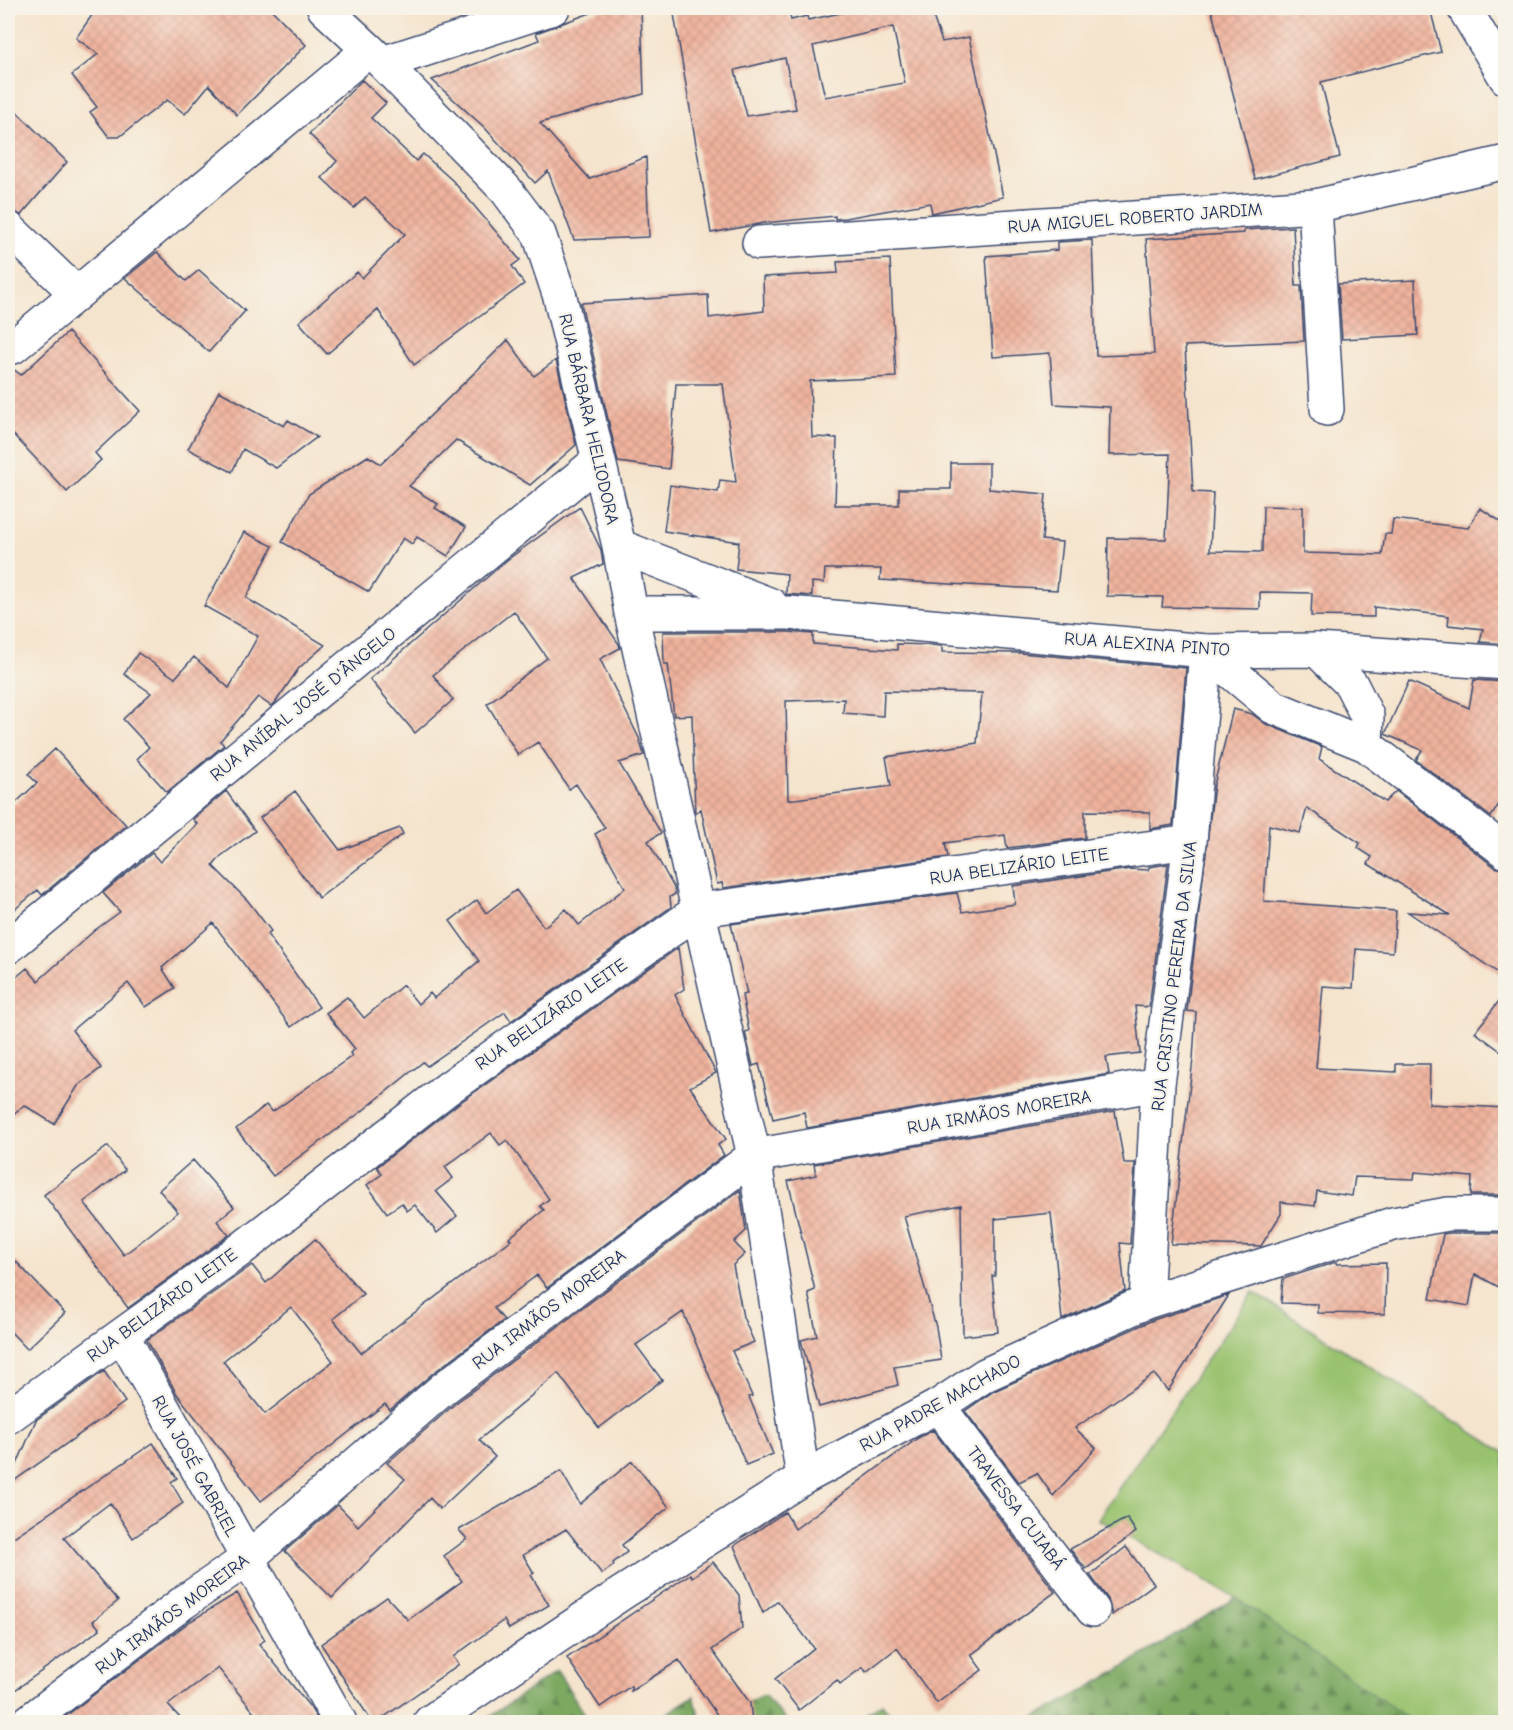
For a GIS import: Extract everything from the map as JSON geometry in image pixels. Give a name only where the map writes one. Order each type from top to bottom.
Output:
[{"type":"street","name":"RUA BÁRBARA HELIODORA","points":[[324,8],[376,56],[506,190],[539,234],[560,297],[619,546],[631,613],[754,1156],[804,1478]]},
{"type":"street","points":[[13,347],[76,293],[376,56],[553,8]]},
{"type":"street","points":[[1464,8],[1506,78]]},
{"type":"street","name":"RUA MIGUEL ROBERTO JARDIM","points":[[759,243],[1315,206],[1506,162]]},
{"type":"street","points":[[1315,206],[1328,409]]},
{"type":"street","points":[[8,228],[76,293]]},
{"type":"street","name":"RUA ANÍBAL JOSÉ D'ÂNGELO","points":[[8,947],[598,461]]},
{"type":"street","name":"RUA ALEXINA PINTO","points":[[619,546],[789,613]]},
{"type":"street","name":"RUA ALEXINA PINTO","points":[[631,613],[789,613],[1206,651],[1317,650],[1506,663]]},
{"type":"street","points":[[1317,650],[1351,684],[1367,716],[1366,745]]},
{"type":"street","points":[[1206,651],[1273,708],[1366,745],[1506,852]]},
{"type":"street","name":"RUA CRISTINO PEREIRA DA SILVA","points":[[1146,1302],[1158,1084],[1190,842],[1206,651]]},
{"type":"street","name":"RUA BELIZÁRIO LEITE","points":[[8,1417],[240,1250],[447,1089],[699,910],[1190,842]]},
{"type":"street","name":"RUA IRMÃOS MOREIRA","points":[[28,1722],[184,1602],[247,1559],[444,1388],[754,1156],[1158,1084]]},
{"type":"street","name":"RUA PADRE MACHADO","points":[[430,1722],[622,1593],[804,1478],[938,1406],[985,1375],[1146,1302],[1393,1224],[1448,1214],[1506,1214]]},
{"type":"street","name":"RUA JOSÉ GABRIEL","points":[[122,1335],[340,1722]]},
{"type":"street","name":"TRAVESSA CUIABÁ","points":[[938,1406],[1094,1610]]},
{"type":"green space","points":[[1253,1292],[1505,1453],[1505,1722],[1413,1722],[1236,1598],[1098,1519]]},
{"type":"green space","points":[[1236,1598],[1415,1722],[1027,1722],[1107,1677]]},
{"type":"green space","points":[[556,1671],[590,1722],[482,1722]]},
{"type":"green space","points":[[764,1695],[787,1722],[704,1722]]},
{"type":"green space","points":[[694,1696],[701,1722],[653,1722]]},
{"type":"green space","points":[[882,1703],[897,1722],[855,1722]]},
{"type":"building","points":[[97,8],[270,8],[306,45],[237,115],[209,85],[185,114],[167,100],[119,137],[109,137],[90,112],[97,107],[72,75],[98,54],[76,38]]},
{"type":"building","points":[[604,8],[641,8],[644,94],[540,123],[590,179],[646,157],[649,237],[574,240],[548,171],[535,183],[484,127],[432,80],[539,40],[536,33]]},
{"type":"building","points":[[673,8],[788,8],[791,20],[807,16],[808,20],[863,8],[930,8],[942,42],[969,37],[1003,197],[932,213],[930,203],[845,218],[835,219],[835,216],[764,223],[711,233]],"holes":[[[893,27],[905,83],[825,97],[813,46]],[[785,58],[796,109],[747,116],[735,70]]]},
{"type":"building","points":[[1211,8],[1430,8],[1441,52],[1321,82],[1340,157],[1255,179]]},
{"type":"building","points":[[362,80],[386,103],[371,118],[416,161],[423,154],[453,181],[520,260],[512,266],[524,284],[414,365],[378,310],[327,354],[299,322],[357,272],[362,278],[405,234],[365,197],[354,208],[322,178],[337,161],[309,134]]},
{"type":"building","points":[[8,103],[67,162],[21,215],[8,210]]},
{"type":"building","points":[[1293,227],[1296,286],[1301,286],[1304,341],[1185,346],[1193,492],[1213,493],[1210,551],[1262,552],[1263,506],[1303,507],[1303,553],[1382,555],[1385,534],[1391,534],[1393,519],[1468,528],[1480,508],[1506,525],[1506,644],[1480,642],[1483,629],[1448,625],[1449,616],[1374,607],[1374,617],[1311,616],[1312,593],[1260,592],[1260,609],[1162,607],[1163,597],[1107,596],[1108,538],[1166,539],[1170,454],[1109,455],[1110,407],[1054,404],[1050,353],[993,357],[986,256],[1057,250],[1057,242],[1092,240],[1096,356],[1154,354],[1146,239],[1244,233],[1244,230]]},
{"type":"building","points":[[157,252],[186,281],[199,270],[245,311],[209,352],[125,278]]},
{"type":"building","points":[[890,259],[896,377],[810,381],[812,437],[837,438],[835,505],[899,505],[899,489],[951,489],[951,463],[989,463],[989,489],[1046,494],[1042,540],[1062,542],[1057,590],[880,580],[881,569],[825,569],[824,583],[812,582],[812,596],[786,594],[787,574],[736,569],[739,542],[664,531],[670,485],[718,492],[720,480],[736,482],[723,384],[676,384],[669,469],[618,462],[581,303],[708,295],[709,318],[764,311],[763,277],[838,273],[837,262]]},
{"type":"building","points":[[1415,280],[1418,335],[1342,339],[1338,284]]},
{"type":"building","points":[[68,332],[140,411],[95,453],[101,460],[67,492],[8,429],[8,365],[21,375]]},
{"type":"building","points":[[508,340],[534,376],[556,360],[576,445],[530,485],[456,440],[409,486],[438,504],[435,508],[466,527],[448,556],[417,537],[412,544],[403,538],[369,592],[282,542],[309,494],[368,456],[381,464]]},
{"type":"building","points":[[219,391],[284,426],[288,420],[317,437],[276,468],[243,449],[232,472],[188,449]]},
{"type":"building","points":[[580,507],[601,550],[603,564],[574,578],[619,644],[620,648],[600,659],[639,738],[644,755],[619,763],[661,833],[648,841],[674,888],[675,894],[670,897],[671,907],[511,1021],[505,1012],[427,1066],[423,1062],[361,1112],[273,1176],[236,1129],[266,1105],[272,1112],[352,1056],[350,1053],[355,1049],[326,1013],[347,997],[364,1018],[403,985],[418,1004],[430,993],[434,998],[479,961],[450,921],[477,900],[486,913],[516,890],[544,927],[566,909],[579,925],[625,888],[595,834],[605,828],[576,784],[569,789],[538,742],[518,755],[487,704],[547,658],[514,611],[433,675],[453,700],[415,733],[370,679],[507,560]]},
{"type":"building","points":[[244,532],[273,546],[246,598],[325,645],[299,668],[275,703],[271,706],[258,697],[220,741],[224,745],[167,792],[137,759],[149,747],[123,719],[151,693],[124,674],[138,653],[175,678],[194,657],[229,688],[258,636],[204,606]]},
{"type":"building","points":[[663,632],[788,632],[813,634],[813,644],[897,650],[897,644],[931,645],[942,646],[942,652],[1020,653],[1186,668],[1173,825],[1150,829],[1150,812],[1085,811],[1085,838],[1007,848],[1005,835],[945,843],[948,857],[723,888],[722,883],[717,884],[701,809],[695,813],[692,715],[674,716],[668,664],[664,664]],"holes":[[[884,691],[982,693],[977,743],[886,757],[891,786],[788,800],[786,701],[844,699],[843,713],[883,716]]]},
{"type":"building","points":[[1474,680],[1506,682],[1506,793],[1491,817],[1416,760],[1422,750],[1385,734],[1409,681],[1469,708]]},
{"type":"building","points":[[1233,709],[1252,714],[1266,724],[1322,747],[1319,759],[1385,802],[1396,791],[1495,867],[1506,870],[1506,978],[1408,912],[1450,915],[1368,864],[1372,857],[1358,848],[1360,843],[1307,808],[1300,833],[1269,825],[1264,901],[1396,911],[1393,952],[1356,949],[1353,988],[1323,986],[1316,1068],[1396,1072],[1396,1064],[1430,1064],[1429,1104],[1506,1108],[1506,1195],[1471,1195],[1472,1177],[1415,1172],[1414,1179],[1355,1177],[1352,1196],[1317,1191],[1315,1206],[1281,1202],[1281,1214],[1261,1246],[1171,1244],[1193,1059],[1196,1012],[1187,1011],[1214,785]]},
{"type":"building","points":[[55,749],[126,825],[42,895],[38,890],[8,915],[8,810],[37,783],[28,774]]},
{"type":"building","points":[[226,791],[255,831],[221,856],[213,866],[248,901],[271,931],[267,934],[319,1007],[291,1027],[213,923],[162,968],[175,988],[146,1007],[128,983],[72,1030],[101,1068],[78,1086],[54,1124],[24,1105],[8,1119],[8,984],[27,968],[38,981],[95,930],[120,912],[103,893],[152,853],[160,862],[197,824],[193,819]]},
{"type":"building","points":[[295,791],[340,850],[400,828],[403,834],[319,898],[260,818]]},
{"type":"building","points":[[1168,864],[1149,1007],[1135,1006],[1140,1053],[1106,1057],[1109,1074],[807,1128],[804,1112],[773,1119],[759,1064],[753,1066],[745,1032],[749,1031],[742,995],[747,994],[731,924],[957,893],[962,912],[1015,904],[1013,886],[1130,869],[1148,870],[1149,867]]},
{"type":"building","points":[[678,948],[684,989],[675,995],[716,1073],[690,1087],[726,1139],[718,1145],[724,1155],[547,1288],[537,1275],[494,1308],[504,1320],[433,1373],[390,1410],[385,1404],[261,1501],[177,1394],[147,1340],[252,1265],[266,1283],[315,1239],[363,1294],[333,1319],[361,1353],[511,1240],[509,1238],[544,1210],[540,1206],[549,1199],[507,1140],[500,1145],[491,1133],[445,1167],[453,1178],[436,1191],[457,1216],[437,1233],[415,1205],[407,1211],[402,1203],[387,1213],[367,1185],[382,1174],[377,1167],[458,1104]],"holes":[[[291,1307],[333,1361],[265,1414],[223,1361]]]},
{"type":"building","points":[[1506,992],[1506,1055],[1475,1032]]},
{"type":"building","points":[[1115,1111],[1124,1163],[1135,1163],[1130,1244],[1120,1243],[1125,1291],[1062,1320],[1051,1213],[995,1219],[995,1276],[992,1276],[998,1332],[963,1336],[961,1205],[904,1216],[936,1327],[941,1360],[894,1367],[898,1385],[819,1407],[801,1340],[817,1336],[808,1293],[815,1290],[788,1181],[816,1175],[814,1164]]},
{"type":"building","points":[[108,1146],[125,1170],[84,1202],[124,1255],[178,1212],[159,1190],[193,1160],[234,1207],[217,1221],[229,1235],[128,1308],[44,1195]]},
{"type":"building","points":[[740,1190],[746,1231],[734,1242],[745,1254],[733,1265],[743,1317],[754,1342],[732,1351],[752,1396],[749,1397],[773,1454],[746,1465],[683,1312],[636,1345],[662,1380],[599,1428],[558,1373],[479,1440],[495,1457],[440,1509],[430,1498],[332,1598],[285,1551],[338,1505],[358,1526],[405,1479],[387,1463],[456,1403]]},
{"type":"building","points":[[1506,1233],[1506,1291],[1475,1274],[1469,1306],[1430,1299],[1443,1234]]},
{"type":"building","points":[[8,1253],[65,1313],[27,1349],[8,1329]]},
{"type":"building","points":[[1336,1262],[1336,1264],[1386,1263],[1385,1314],[1318,1313],[1318,1304],[1281,1303],[1283,1279]]},
{"type":"building","points":[[1229,1295],[1168,1391],[1154,1374],[1075,1428],[1096,1448],[1053,1496],[1037,1473],[1019,1482],[965,1411],[994,1391],[1153,1320]]},
{"type":"building","points":[[104,1371],[125,1402],[8,1485],[36,1420]]},
{"type":"building","points":[[933,1430],[1055,1592],[971,1655],[982,1670],[937,1703],[897,1648],[866,1672],[863,1667],[840,1684],[837,1680],[799,1710],[775,1679],[814,1648],[778,1601],[763,1613],[734,1546],[785,1512],[795,1529],[918,1438]]},
{"type":"building","points":[[153,1443],[177,1478],[171,1482],[183,1503],[133,1538],[110,1503],[64,1538],[118,1601],[93,1621],[100,1629],[8,1695],[8,1541]]},
{"type":"building","points":[[632,1461],[669,1507],[622,1545],[627,1552],[602,1574],[566,1529],[523,1555],[534,1573],[531,1575],[549,1605],[509,1629],[504,1620],[453,1657],[459,1664],[377,1722],[372,1722],[321,1644],[387,1597],[408,1620],[462,1581],[444,1556],[467,1539],[459,1530],[561,1471],[580,1504]]},
{"type":"building","points":[[1127,1518],[1136,1532],[1086,1569],[1070,1549]]},
{"type":"building","points":[[1126,1547],[1154,1584],[1112,1615],[1108,1599],[1090,1575]]},
{"type":"building","points":[[713,1562],[739,1595],[742,1628],[712,1650],[750,1703],[752,1722],[722,1722],[679,1660],[631,1691],[631,1686],[600,1707],[567,1658],[690,1574],[692,1577]]},
{"type":"building","points":[[237,1593],[265,1640],[259,1644],[310,1707],[319,1722],[262,1722],[218,1668],[168,1705],[184,1722],[58,1722],[189,1622]]}]
